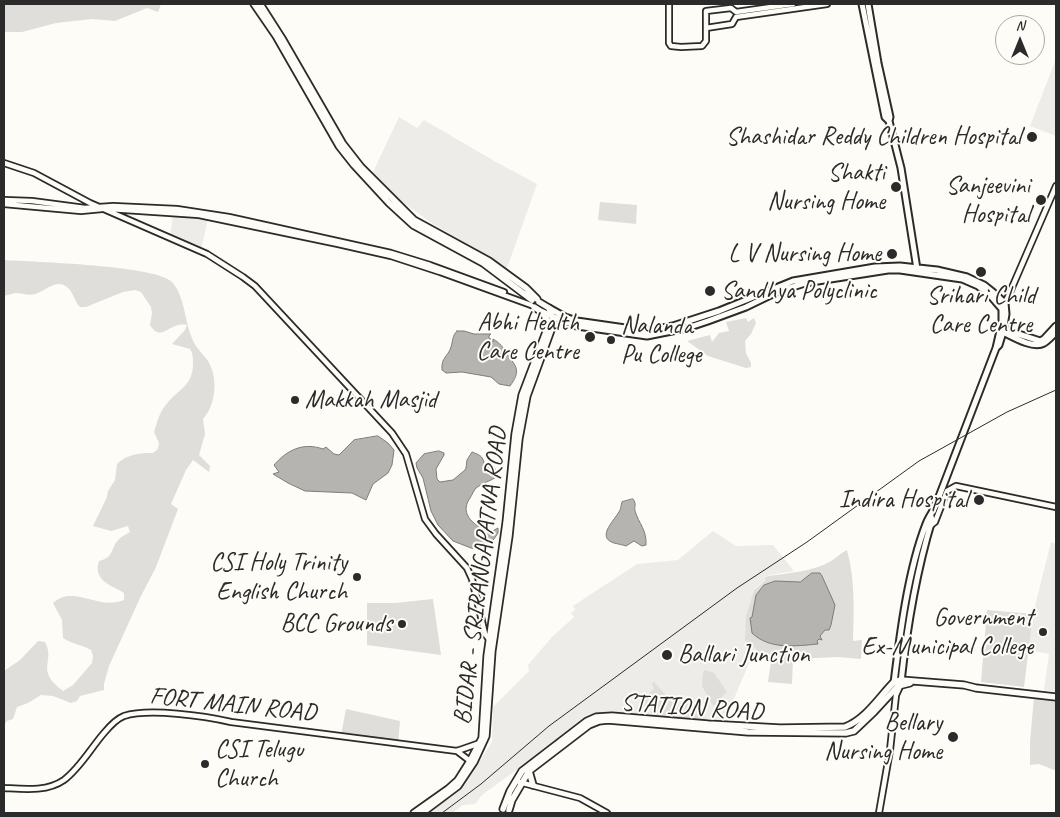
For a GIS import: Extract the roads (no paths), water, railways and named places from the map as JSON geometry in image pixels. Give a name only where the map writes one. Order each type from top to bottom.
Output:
[{"type":"highway","points":[[254,4],[276,36],[339,146],[389,203],[413,225],[483,263],[519,289],[552,322]]},
{"type":"highway","points":[[260,4],[285,42],[339,137],[361,167],[414,220],[489,261],[526,288],[535,303],[549,308],[552,322]]},
{"type":"highway","points":[[519,289],[519,299]]},
{"type":"highway","name":"BIDAR - SRIRANGAPATNA ROAD","points":[[414,813],[454,784],[481,744],[515,434],[522,395],[552,322]]},
{"type":"highway","points":[[422,813],[458,786],[474,762],[486,736],[491,640]]},
{"type":"highway","points":[[897,686],[914,683],[964,688],[967,686],[1056,697]]},
{"type":"highway","name":"STATION ROAD","points":[[518,782],[528,771],[601,718],[748,732],[846,733],[854,731],[897,686]]},
{"type":"highway","name":"STATION ROAD","points":[[505,811],[512,800],[518,782],[526,767],[591,718],[640,717],[780,728],[845,727],[862,717],[897,686]]},
{"type":"highway","points":[[528,771],[533,785]]},
{"type":"main road","points":[[862,4],[885,116],[889,121]]},
{"type":"main road","points":[[868,4],[890,117],[889,121],[901,168],[917,270]]},
{"type":"main road","points":[[552,322],[564,319],[646,331],[673,326],[719,311],[793,281],[890,265],[953,277],[970,283],[990,295],[1002,309],[1002,330],[1000,342],[996,348]]},
{"type":"main road","points":[[549,308],[577,326],[648,336],[708,321],[746,307],[777,292],[805,283],[888,270],[937,270],[966,277],[984,285],[1005,303],[1006,314],[996,348],[931,516],[926,524],[913,570],[897,686]]},
{"type":"main road","points":[[1002,330],[1040,341],[1056,326]]},
{"type":"main road","points":[[1002,330],[1016,338],[1038,345],[1045,342],[1056,332]]},
{"type":"main road","points":[[1000,342],[1016,338]]},
{"type":"main road","points":[[897,686],[915,584],[931,516]]},
{"type":"street","points":[[669,4],[669,43],[671,46],[681,47],[702,46],[706,41],[705,4]]},
{"type":"street","points":[[736,15],[793,4]]},
{"type":"street","points":[[736,15],[827,4]]},
{"type":"street","points":[[706,11],[731,8],[736,15]]},
{"type":"street","points":[[706,28],[732,24],[736,15]]},
{"type":"street","points":[[4,163],[48,180],[101,208],[207,254],[255,286],[392,433],[406,454],[425,519],[467,568],[472,579],[485,634],[491,640]]},
{"type":"street","points":[[1002,309],[1056,186]]},
{"type":"street","points":[[4,202],[81,211],[101,208],[177,209],[230,217],[391,253],[430,264],[519,299]]},
{"type":"street","points":[[101,208],[199,215],[338,244],[391,256],[535,303]]},
{"type":"street","points":[[930,526],[935,522],[947,491],[956,486],[1056,507]]},
{"type":"street","points":[[880,813],[890,750],[897,686]]},
{"type":"street","name":"FORT MAIN ROAD","points":[[4,788],[39,788],[58,783],[73,771],[111,725],[124,716],[138,714],[203,716],[231,722],[457,751],[481,744]]},
{"type":"street","points":[[457,751],[470,761]]},
{"type":"street","points":[[518,782],[580,798],[607,813]]},
{"type":"railway","points":[[442,813],[481,784],[549,726],[737,588],[807,542],[919,461],[1007,412],[1056,390]]},
{"type":"place","name":"Shashidar Reddy Children Hospital","points":[[1032,137]]},
{"type":"place","name":"Shakti Nursing Home","points":[[896,187]]},
{"type":"place","name":"Sanjeevini Hospital","points":[[1041,200]]},
{"type":"place","name":"L V Nursing Home","points":[[892,254]]},
{"type":"place","name":"Srihari Child Care Centre","points":[[981,272]]},
{"type":"place","name":"Sandhya Polyclinic","points":[[710,291]]},
{"type":"place","name":"Abhi Health Care Centre","points":[[590,337]]},
{"type":"place","name":"Nalanda Pu College","points":[[611,340]]},
{"type":"place","name":"Makkah Masjid","points":[[295,400]]},
{"type":"place","name":"Indira Hospital","points":[[979,500]]},
{"type":"place","name":"CSI Holy Trinity English Church","points":[[357,577]]},
{"type":"place","name":"BCC Grounds","points":[[402,624]]},
{"type":"place","name":"Government Ex-Municipal College","points":[[1043,632]]},
{"type":"place","name":"Ballari Junction","points":[[667,655]]},
{"type":"place","name":"Bellary Nursing Home","points":[[953,737]]},
{"type":"place","name":"CSI Telugu Church","points":[[205,764]]}]
